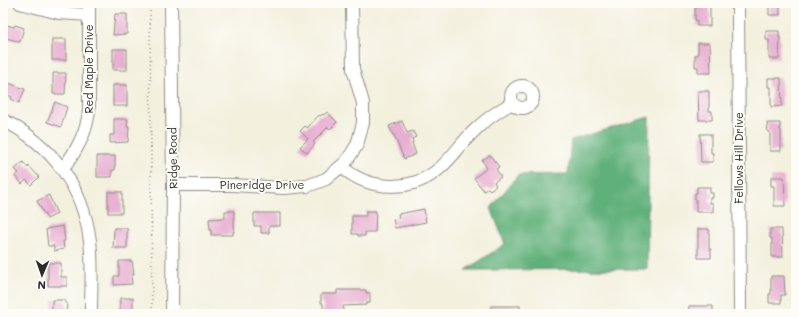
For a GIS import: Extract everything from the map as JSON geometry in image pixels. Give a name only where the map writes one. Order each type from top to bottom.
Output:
[{"type":"street","points":[[20,3],[59,13],[89,9]]},
{"type":"street","name":"Ridge Road","points":[[171,3],[173,185],[172,314]]},
{"type":"street","name":"Pineridge Drive","points":[[173,185],[232,185],[284,188],[307,186],[326,180],[342,167],[358,145],[363,123],[363,103],[353,68],[352,3]]},
{"type":"street","name":"Fellows Hill Drive","points":[[738,3],[740,314]]},
{"type":"street","name":"Red Maple Drive","points":[[63,169],[82,140],[90,110],[89,9]]},
{"type":"street","points":[[342,167],[350,174],[372,184],[399,186],[419,181],[429,177],[439,169],[491,115],[512,103]]},
{"type":"street","points":[[3,120],[26,133],[53,156],[63,169],[75,191],[86,223],[91,256],[91,314]]},
{"type":"path","points":[[150,3],[152,314]]},
{"type":"green space","points":[[649,117],[647,269],[466,270],[505,244],[491,208],[518,175],[568,174],[571,140]]},
{"type":"building","points":[[697,3],[710,3],[710,26],[697,26],[697,20],[695,20],[695,8],[697,8]]},
{"type":"building","points":[[769,3],[780,3],[780,15],[769,15]]},
{"type":"building","points":[[115,14],[127,14],[127,34],[113,35]]},
{"type":"building","points":[[3,24],[14,27],[15,25],[24,28],[20,42],[3,37]]},
{"type":"building","points":[[766,31],[779,31],[779,59],[769,59],[769,40],[766,40]]},
{"type":"building","points":[[52,39],[66,39],[66,60],[52,60]]},
{"type":"building","points":[[698,43],[710,43],[711,73],[698,73],[698,67],[695,67],[695,55],[698,55]]},
{"type":"building","points":[[113,49],[127,49],[127,70],[113,70]]},
{"type":"building","points":[[53,73],[66,73],[65,94],[53,94]]},
{"type":"building","points":[[768,78],[781,78],[782,106],[771,107],[771,87],[768,87]]},
{"type":"building","points":[[6,82],[25,89],[19,103],[11,99],[12,97],[3,93],[3,87]]},
{"type":"building","points":[[113,85],[127,85],[127,106],[113,106]]},
{"type":"building","points":[[698,91],[709,91],[709,111],[712,111],[712,120],[699,120]]},
{"type":"building","points":[[55,102],[67,107],[61,127],[47,122]]},
{"type":"building","points":[[327,112],[337,122],[330,129],[328,127],[313,142],[315,144],[307,153],[300,147],[308,139],[300,131],[305,126],[307,128],[319,115],[324,115]]},
{"type":"building","points":[[114,119],[128,119],[128,142],[110,143],[110,135],[114,135]]},
{"type":"building","points":[[402,121],[407,133],[413,131],[416,137],[412,139],[412,143],[416,154],[404,159],[389,126]]},
{"type":"building","points":[[767,123],[780,123],[781,151],[770,151],[770,132],[768,132]]},
{"type":"building","points":[[700,134],[711,134],[711,153],[713,153],[713,162],[701,162]]},
{"type":"building","points":[[490,155],[499,167],[496,169],[501,177],[494,182],[496,186],[490,190],[488,188],[484,191],[474,178],[487,168],[482,160]]},
{"type":"building","points":[[97,156],[115,156],[115,170],[112,170],[112,177],[97,177]]},
{"type":"building","points":[[23,162],[39,177],[31,185],[26,180],[22,184],[15,176],[19,173],[15,169]]},
{"type":"building","points":[[771,177],[784,177],[785,206],[774,206],[774,186],[771,186]]},
{"type":"building","points":[[697,187],[710,187],[710,193],[713,193],[713,198],[710,198],[710,203],[713,203],[713,212],[696,212],[695,193],[697,193]]},
{"type":"building","points":[[108,192],[122,192],[122,213],[108,213]]},
{"type":"building","points":[[49,195],[57,214],[47,219],[37,201]]},
{"type":"building","points":[[424,209],[426,222],[395,228],[393,219],[399,218],[398,214]]},
{"type":"building","points":[[225,211],[234,211],[233,235],[211,235],[209,219],[225,218]]},
{"type":"building","points":[[366,211],[376,211],[375,232],[365,232],[365,236],[352,234],[352,216],[366,216]]},
{"type":"building","points":[[254,213],[280,213],[280,226],[269,226],[269,233],[261,233],[261,226],[254,226]]},
{"type":"building","points":[[63,226],[65,241],[63,241],[64,249],[54,251],[54,246],[48,246],[46,229]]},
{"type":"building","points":[[114,228],[127,228],[127,248],[113,248]]},
{"type":"building","points":[[698,229],[709,229],[709,249],[711,249],[711,258],[698,258]]},
{"type":"building","points":[[770,229],[782,229],[783,257],[772,257],[772,238],[770,238]]},
{"type":"building","points":[[119,261],[132,261],[134,275],[131,275],[132,284],[114,285],[114,276],[119,276]]},
{"type":"building","points":[[48,263],[61,263],[61,277],[67,277],[67,286],[48,286]]},
{"type":"building","points":[[771,276],[784,276],[785,295],[781,295],[781,303],[769,303],[769,294],[771,294]]},
{"type":"building","points":[[337,290],[366,290],[366,293],[370,293],[370,303],[366,303],[366,305],[343,306],[343,314],[323,314],[321,294],[337,294]]},
{"type":"building","points":[[120,298],[133,298],[133,314],[120,314]]},
{"type":"building","points":[[52,300],[65,300],[65,303],[67,303],[66,314],[52,314]]},
{"type":"building","points":[[491,306],[520,306],[520,314],[491,314]]},
{"type":"building","points":[[689,306],[713,306],[713,314],[688,314]]}]
